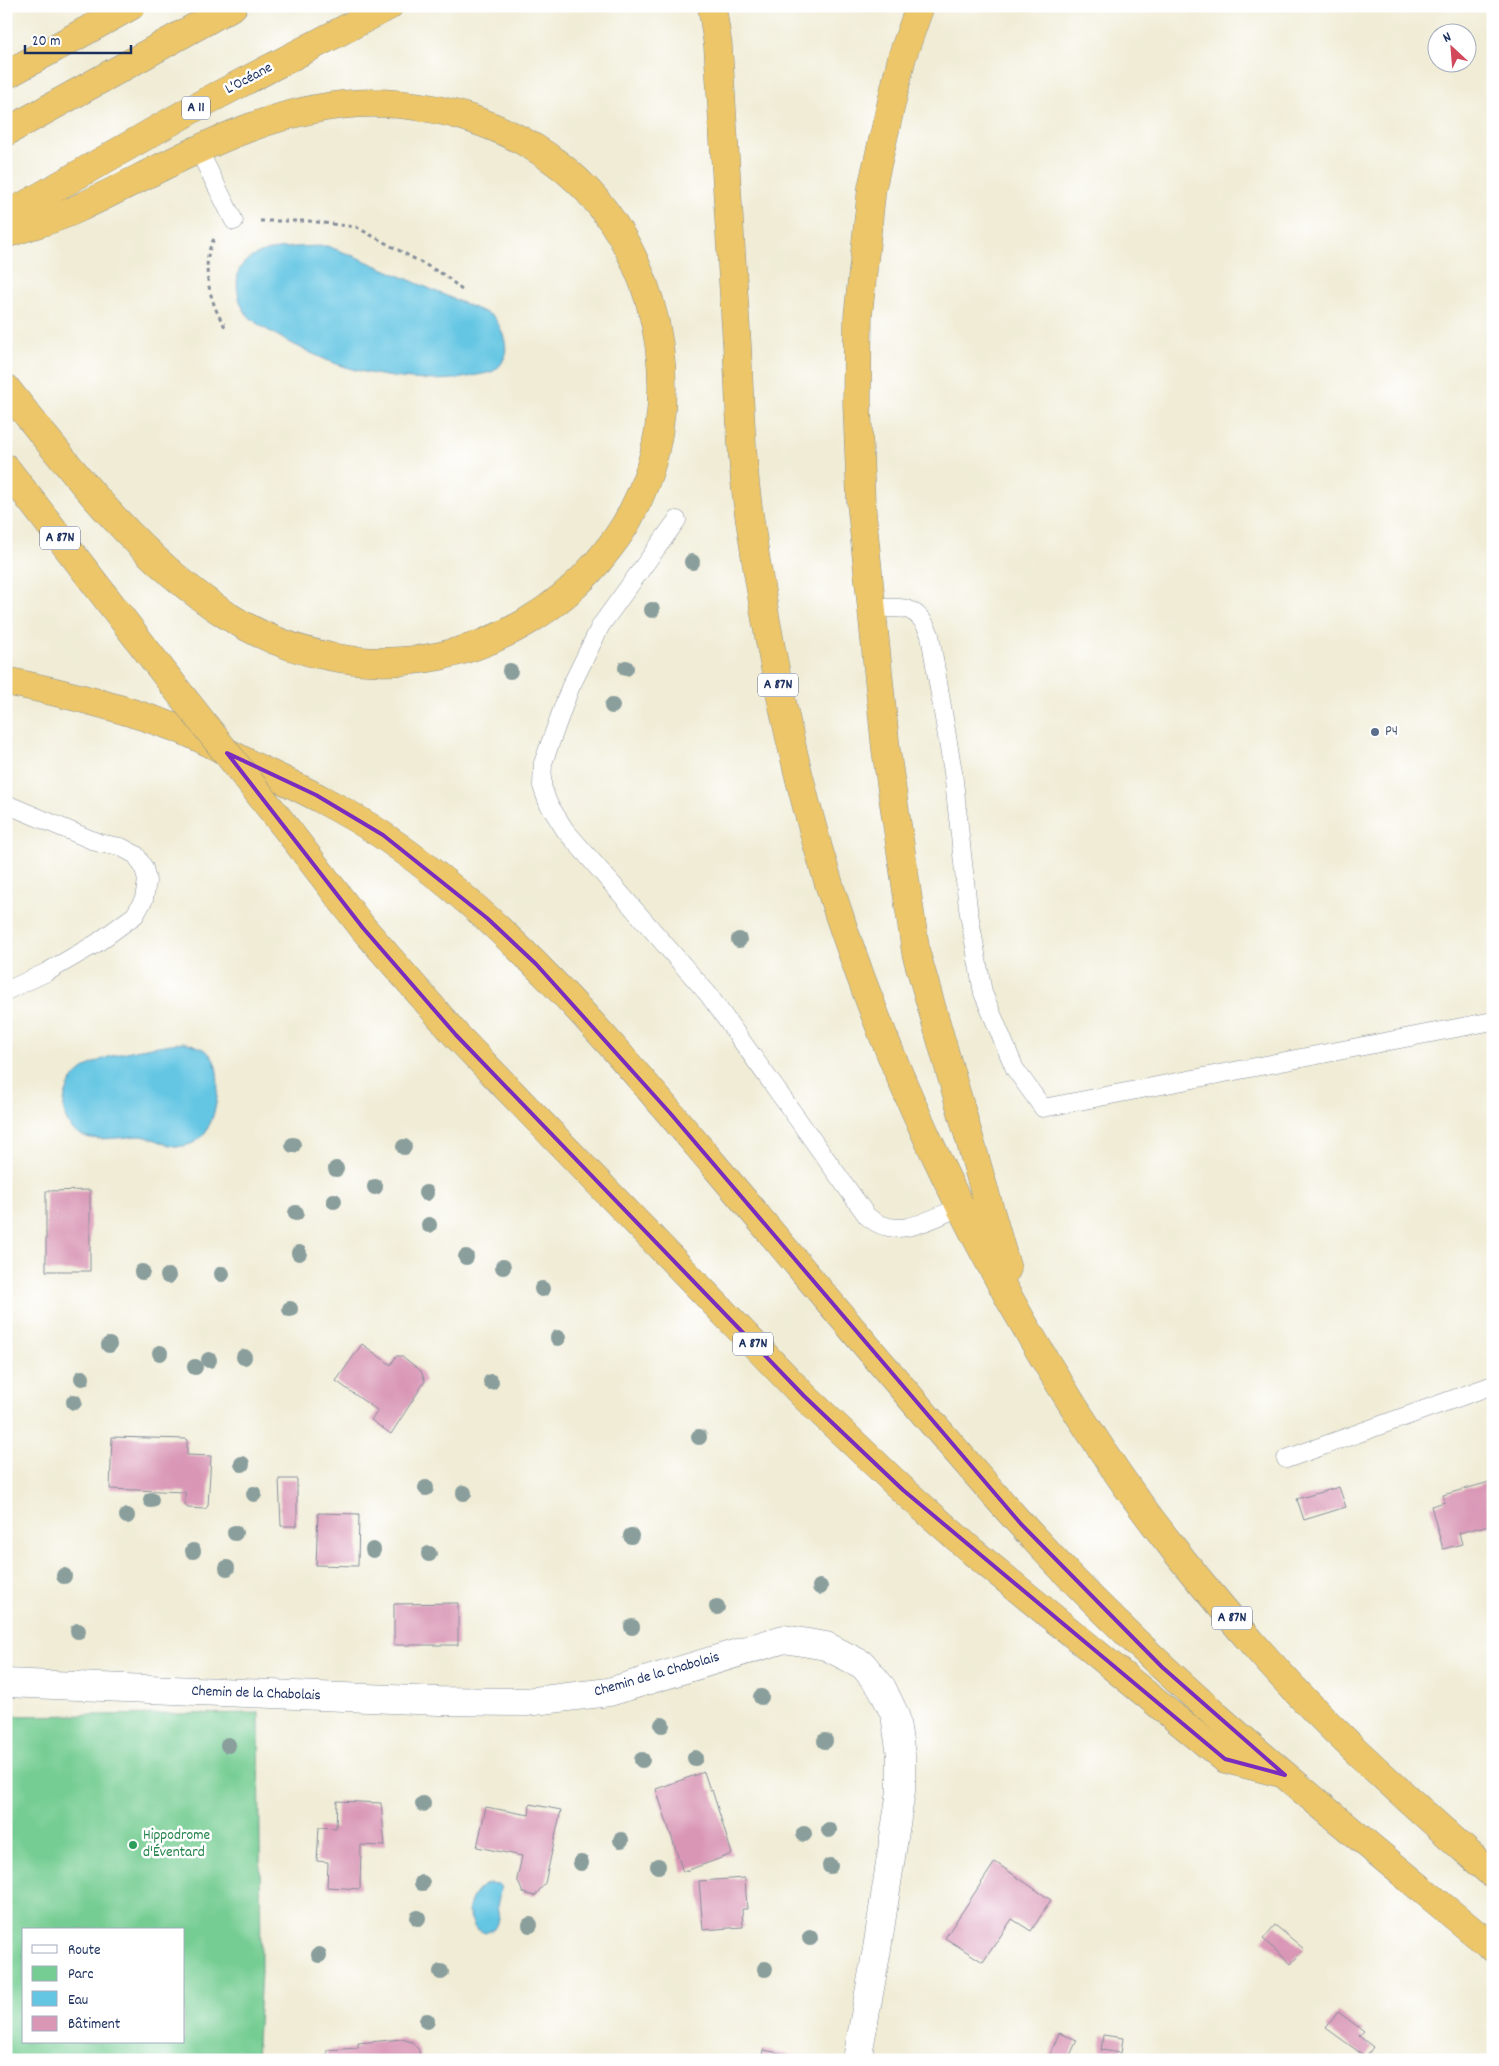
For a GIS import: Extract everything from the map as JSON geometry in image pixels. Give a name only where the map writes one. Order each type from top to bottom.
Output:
[{"type":"highway","points":[[6,75],[131,6]]},
{"type":"highway","points":[[6,132],[233,6]]},
{"type":"highway","name":"L’Océane","points":[[6,216],[206,102],[389,6]]},
{"type":"highway","name":"A 87N","points":[[712,6],[718,46],[749,516],[772,659],[798,771],[843,928],[915,1115],[960,1206],[1021,1319],[1104,1454],[1198,1578],[1240,1629],[1344,1738],[1493,1875]]},
{"type":"highway","points":[[920,6],[902,57],[872,187],[858,316],[857,402],[861,502],[886,750],[916,953],[1021,1319]]},
{"type":"highway","points":[[6,234],[78,209],[198,149],[266,123],[306,112],[365,103],[396,104],[451,113],[499,129],[546,156],[586,190],[621,238],[644,284],[655,318],[661,379],[659,422],[646,479],[633,512],[613,543],[568,592],[522,626],[492,640],[461,651],[424,659],[389,662],[354,661],[318,654],[272,638],[240,622],[207,600],[173,574],[134,537],[73,472],[6,388]]},
{"type":"highway","name":"A 87N","points":[[6,468],[363,928],[456,1035],[804,1396],[903,1490],[973,1552],[1226,1759],[1285,1775],[1493,1948]]},
{"type":"highway","points":[[6,681],[118,709],[182,731],[316,794],[383,836],[487,918],[568,998],[657,1098],[1020,1524],[1162,1667],[1285,1775]]},
{"type":"street","name":"Chemin de la Chabolais","points":[[6,1683],[429,1701],[526,1702],[609,1692],[784,1639],[826,1646],[863,1665],[882,1688],[895,1715],[901,1755],[901,1790],[877,1949],[857,2060]]},
{"type":"lane","points":[[198,149],[234,221]]},
{"type":"lane","points":[[677,520],[601,625],[570,688],[543,764],[542,786],[548,803],[565,830],[708,994],[867,1216],[877,1224],[888,1228],[903,1229],[960,1206]]},
{"type":"lane","points":[[872,609],[894,607],[916,612],[922,617],[930,635],[953,772],[968,908],[983,993],[1015,1069],[1043,1108],[1493,1021]]},
{"type":"lane","points":[[6,804],[99,843],[121,847],[136,855],[144,868],[147,881],[144,898],[135,916],[96,943],[47,972],[6,991]]},
{"type":"lane","points":[[1286,1459],[1493,1385]]},
{"type":"path","points":[[226,328],[217,315],[210,293],[208,266],[211,244],[219,230],[234,221],[309,221],[356,227],[446,276],[464,292]]},
{"type":"highlighted area","points":[[227,753],[316,795],[383,835],[487,918],[536,964],[670,1113],[1021,1524],[1162,1667],[1285,1775],[1225,1759],[903,1490],[804,1396],[456,1035],[363,928]]},
{"type":"green space","name":"Hippodrome d'Éventard","points":[[259,1713],[261,1972],[256,2060],[6,2060],[6,1716]]},
{"type":"water","points":[[327,246],[493,316],[501,329],[505,343],[506,351],[501,364],[489,373],[462,378],[428,380],[374,374],[342,366],[310,353],[265,329],[247,315],[240,302],[237,288],[238,274],[243,264],[263,252],[276,249]]},
{"type":"water","points":[[183,1042],[192,1044],[209,1053],[217,1070],[216,1106],[207,1129],[201,1137],[193,1143],[178,1146],[139,1136],[107,1139],[92,1138],[83,1136],[71,1128],[64,1112],[64,1102],[70,1084],[82,1070],[117,1054]]},
{"type":"water","points":[[489,1883],[498,1884],[501,1887],[497,1906],[499,1919],[494,1929],[485,1933],[475,1928],[468,1912],[475,1894],[481,1887]]},
{"type":"building","points":[[90,1190],[90,1271],[46,1271],[46,1191]]},
{"type":"building","points":[[362,1344],[391,1365],[396,1356],[402,1356],[421,1371],[425,1381],[391,1434],[371,1420],[378,1411],[336,1381]]},
{"type":"building","points":[[112,1437],[187,1439],[187,1455],[211,1456],[208,1506],[205,1509],[188,1508],[185,1505],[185,1492],[110,1489]]},
{"type":"building","points":[[279,1479],[297,1479],[297,1526],[281,1526]]},
{"type":"building","points":[[1493,1481],[1493,1524],[1459,1533],[1462,1544],[1443,1549],[1431,1506],[1445,1502],[1443,1495]]},
{"type":"building","points":[[1339,1487],[1346,1507],[1304,1520],[1297,1499]]},
{"type":"building","points":[[318,1513],[359,1514],[358,1566],[316,1565]]},
{"type":"building","points":[[458,1603],[458,1645],[394,1645],[394,1604]]},
{"type":"building","points":[[704,1772],[710,1790],[712,1790],[732,1854],[683,1872],[656,1789]]},
{"type":"building","points":[[337,1801],[381,1803],[385,1846],[361,1845],[360,1889],[327,1887],[328,1862],[317,1861],[319,1827],[336,1828]]},
{"type":"building","points":[[530,1804],[561,1810],[545,1883],[535,1896],[523,1893],[517,1879],[522,1856],[477,1847],[486,1807],[529,1815]]},
{"type":"building","points":[[995,1862],[1051,1900],[1031,1931],[1012,1919],[983,1962],[945,1938]]},
{"type":"building","points":[[745,1878],[747,1909],[742,1909],[743,1927],[703,1930],[699,1881]]},
{"type":"building","points":[[1275,1925],[1304,1949],[1291,1964],[1263,1939]]},
{"type":"building","points":[[1338,2012],[1364,2031],[1359,2036],[1373,2047],[1366,2057],[1326,2028]]},
{"type":"building","points":[[1059,2033],[1077,2040],[1068,2060],[1048,2060]]},
{"type":"building","points":[[1103,2035],[1123,2038],[1121,2053],[1101,2050]]},
{"type":"building","points":[[402,2039],[412,2042],[419,2050],[420,2060],[327,2060],[327,2050],[358,2048],[358,2043]]},
{"type":"building","points":[[763,2050],[797,2056],[796,2060],[761,2060]]},
{"type":"place","name":"P4","points":[[1375,732]]},
{"type":"place","name":"Hippodrome d'Éventard","points":[[133,1845]]}]
